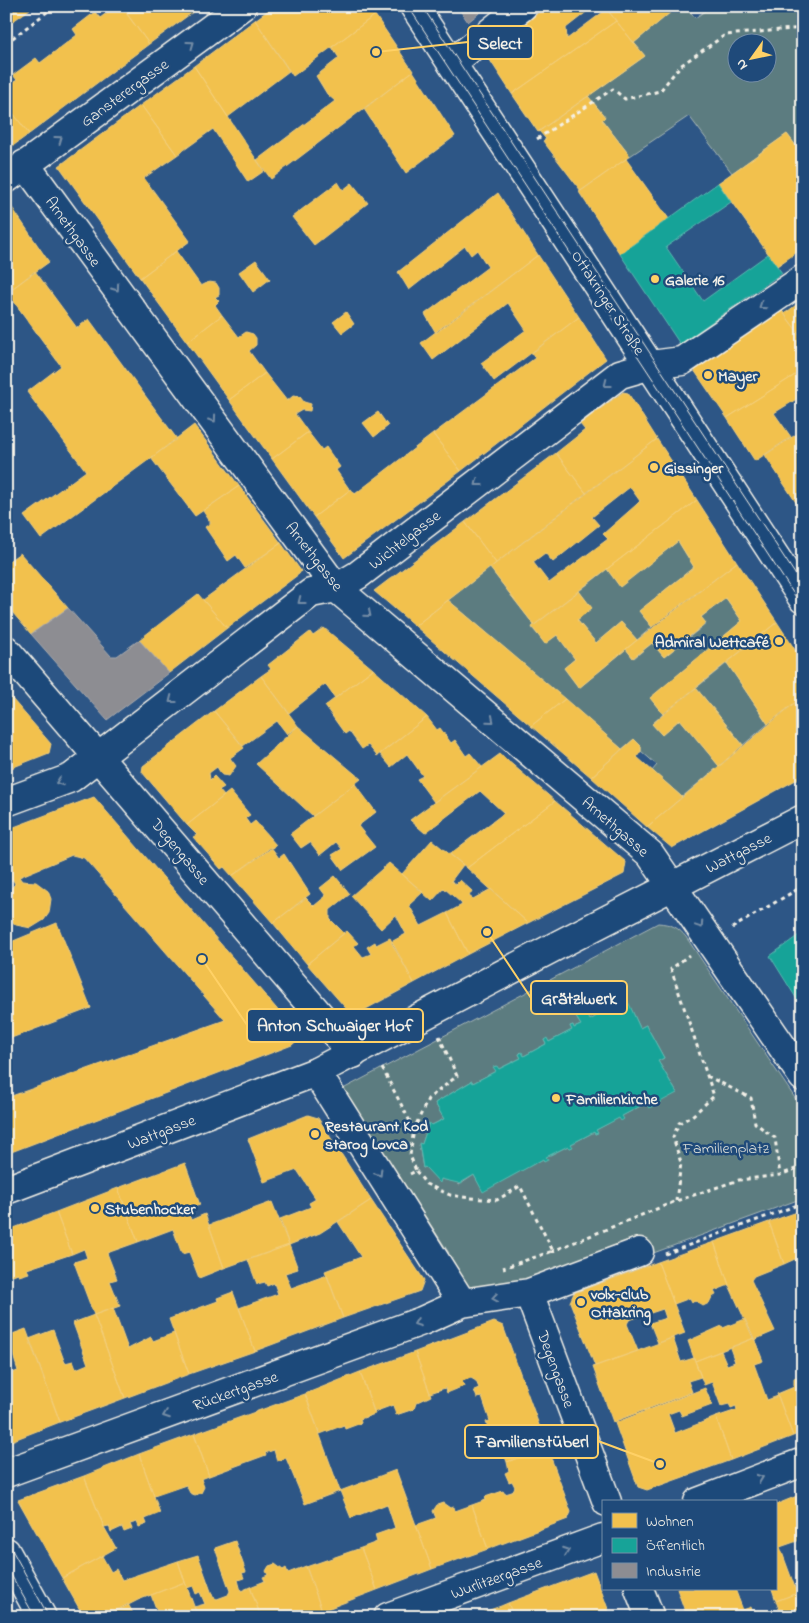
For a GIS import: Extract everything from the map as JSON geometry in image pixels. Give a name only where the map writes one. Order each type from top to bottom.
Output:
[{"type":"street","name":"Gansterergasse","points":[[16,172],[242,6]]},
{"type":"street","name":"Ottakringer Straße","points":[[414,6],[651,366],[799,584]]},
{"type":"street","points":[[452,63],[523,6]]},
{"type":"street","name":"Arnethgasse","points":[[16,172],[336,588],[650,854],[672,885]]},
{"type":"street","name":"Wichtelgasse","points":[[6,802],[71,778],[310,593],[336,588],[358,575],[620,374],[682,361],[803,279]]},
{"type":"street","name":"Degengasse","points":[[6,650],[100,756],[353,1054]]},
{"type":"street","name":"Wattgasse","points":[[672,885],[803,819]]},
{"type":"street","points":[[639,1252],[529,1293],[462,1303],[316,1072],[672,885],[803,1077]]},
{"type":"street","name":"Wattgasse","points":[[6,1190],[316,1072]]},
{"type":"street","name":"Degengasse","points":[[529,1293],[606,1500]]},
{"type":"street","name":"Rückertgasse","points":[[6,1473],[422,1321],[462,1303]]},
{"type":"street","points":[[703,1500],[803,1462]]},
{"type":"street","name":"Wurlitzergasse","points":[[388,1617],[602,1538]]},
{"type":"street","points":[[6,1552],[42,1617]]},
{"type":"street","points":[[640,1590],[650,1617]]},
{"type":"path","points":[[6,43],[55,6]]},
{"type":"path","points":[[536,140],[613,89],[625,99],[660,91],[680,66],[725,35],[803,28]]},
{"type":"path","points":[[676,1201],[681,1163],[673,1137],[679,1123],[692,1116],[714,1096],[671,969],[711,941],[803,886]]},
{"type":"path","points":[[445,1051],[457,1076],[428,1100],[414,1129],[410,1155],[416,1171],[426,1184],[450,1195],[470,1198],[497,1200],[520,1186],[553,1251],[563,1281]]},
{"type":"path","points":[[707,1076],[751,1098],[755,1123],[775,1138],[780,1175]]},
{"type":"path","points":[[389,1081],[414,1129]]},
{"type":"path","points":[[497,1270],[553,1251],[676,1201],[739,1180],[780,1175],[803,1166]]},
{"type":"path","points":[[388,1186],[416,1171]]},
{"type":"path","points":[[639,1252],[658,1257],[803,1203]]},
{"type":"green space","points":[[678,6],[686,6],[695,18],[712,6],[803,6],[803,155],[787,134],[732,173],[689,116],[630,156],[602,120],[605,117],[588,96],[645,56],[634,43]]},
{"type":"green space","points":[[678,541],[694,567],[639,611],[652,627],[637,640],[621,622],[596,643],[577,620],[591,608],[579,591],[607,569],[620,586]]},
{"type":"green space","points":[[490,568],[534,625],[532,628],[545,643],[557,635],[575,659],[564,668],[579,688],[626,649],[634,658],[652,643],[664,657],[706,624],[701,617],[726,598],[742,621],[651,698],[663,714],[652,724],[662,735],[680,719],[719,766],[682,797],[652,771],[657,765],[641,751],[641,746],[633,740],[622,749],[448,600]]},
{"type":"green space","points":[[727,663],[768,724],[743,745],[696,688]]},
{"type":"green space","name":"Familienplatz","points":[[658,923],[667,924],[677,928],[686,937],[803,1110],[803,1198],[542,1294],[482,1291],[468,1288],[444,1259],[449,1253],[343,1089]],"holes":[[[625,996],[640,1028],[646,1025],[664,1058],[658,1061],[677,1093],[646,1103],[596,1130],[597,1133],[595,1134],[594,1132],[571,1144],[572,1147],[568,1146],[546,1157],[544,1162],[543,1159],[483,1191],[474,1175],[459,1185],[458,1182],[441,1179],[440,1182],[425,1167],[423,1168],[419,1144],[422,1144],[429,1124],[432,1125],[444,1119],[435,1103],[472,1081],[473,1083],[496,1071],[494,1067],[496,1066],[499,1069],[521,1058],[519,1054],[521,1052],[524,1056],[546,1044],[544,1040],[547,1039],[549,1042],[572,1030],[570,1026],[573,1025],[574,1028],[581,1025],[576,1017],[585,1012],[590,1020],[599,1015],[597,1010]]]},
{"type":"building: Wohnen","points":[[6,6],[29,6],[30,9],[6,26]]},
{"type":"building: Wohnen","points":[[116,6],[121,6],[149,44],[29,134],[6,104],[6,88],[17,80],[13,75],[36,58],[40,63],[77,35],[73,29],[95,12],[100,18]]},
{"type":"building: Wohnen","points":[[121,6],[195,6],[197,9],[149,44]]},
{"type":"building: Wohnen","points":[[274,6],[370,6],[375,15],[293,76],[255,20]]},
{"type":"building: Wohnen","points":[[547,6],[594,6],[566,28],[567,39],[607,9],[616,21],[512,94],[486,54]]},
{"type":"building: Wohnen","points":[[604,6],[678,6],[634,43]]},
{"type":"building: Wohnen","points":[[375,15],[413,71],[271,179],[257,160],[335,101],[327,94],[316,76],[339,58],[332,47]]},
{"type":"building: Wohnen","points":[[255,20],[289,71],[228,117],[194,66]]},
{"type":"building: Wohnen","points":[[616,21],[645,56],[538,132],[512,94]]},
{"type":"building: Wohnen","points":[[194,66],[264,171],[248,182],[213,129],[177,155],[141,105]]},
{"type":"building: Wohnen","points":[[413,71],[455,136],[406,173],[364,109]]},
{"type":"building: Wohnen","points":[[588,96],[605,117],[602,120],[630,156],[581,191],[543,141],[546,139],[539,131]]},
{"type":"building: Wohnen","points":[[6,104],[29,134],[6,151]]},
{"type":"building: Wohnen","points":[[141,105],[177,155],[144,178],[190,241],[140,278],[59,166]]},
{"type":"building: Wohnen","points":[[787,134],[803,155],[803,248],[777,266],[718,183]]},
{"type":"building: Wohnen","points":[[626,159],[669,219],[620,254],[579,192]]},
{"type":"building: Wohnen","points":[[338,182],[343,190],[352,183],[368,203],[314,245],[292,217]]},
{"type":"building: Wohnen","points":[[498,193],[538,255],[436,333],[425,314],[488,267],[477,250],[471,255],[465,246],[409,290],[398,272]]},
{"type":"building: Wohnen","points":[[9,203],[49,262],[6,293],[6,205]]},
{"type":"building: Wohnen","points":[[176,251],[201,286],[209,282],[216,283],[219,288],[219,295],[215,297],[219,301],[215,305],[222,315],[187,342],[140,278]]},
{"type":"building: Wohnen","points":[[538,255],[579,317],[494,381],[481,363],[526,330],[508,303],[433,360],[421,343]]},
{"type":"building: Wohnen","points":[[256,260],[270,279],[253,292],[239,272]]},
{"type":"building: Wohnen","points":[[35,271],[77,328],[89,319],[177,439],[41,539],[24,516],[86,471],[27,392],[61,366],[8,292]]},
{"type":"building: Wohnen","points":[[803,300],[803,339],[784,314]]},
{"type":"building: Wohnen","points":[[780,308],[803,339],[803,370],[727,418],[694,370]]},
{"type":"building: Wohnen","points":[[346,312],[354,324],[342,333],[333,322]]},
{"type":"building: Wohnen","points":[[222,315],[239,337],[246,332],[253,334],[256,338],[256,345],[249,351],[265,373],[229,400],[187,342]]},
{"type":"building: Wohnen","points":[[579,317],[606,359],[461,471],[433,434],[535,358],[532,353]]},
{"type":"building: Wohnen","points":[[803,370],[803,395],[774,413],[791,437],[755,461],[727,418]]},
{"type":"building: Wohnen","points":[[265,373],[287,401],[293,396],[300,397],[304,402],[311,404],[310,411],[302,410],[295,414],[308,432],[272,459],[229,400]]},
{"type":"building: Wohnen","points":[[623,392],[628,393],[657,439],[586,493],[556,453],[585,430],[580,424]]},
{"type":"building: Wohnen","points":[[378,412],[388,426],[374,437],[363,423]]},
{"type":"building: Wohnen","points":[[194,425],[239,486],[195,516],[151,458]]},
{"type":"building: Wohnen","points":[[803,430],[803,513],[765,455]]},
{"type":"building: Wohnen","points":[[308,432],[322,450],[326,447],[340,467],[336,470],[350,490],[314,517],[272,459]]},
{"type":"building: Wohnen","points":[[433,434],[461,471],[344,558],[314,517],[351,489],[355,494]]},
{"type":"building: Wohnen","points":[[657,439],[697,500],[534,625],[490,568]],"holes":[[[630,487],[640,501],[603,534],[608,539],[549,583],[533,562],[545,553],[553,562],[599,525],[592,517]]]},
{"type":"building: Wohnen","points":[[556,453],[586,493],[496,563],[465,522]]},
{"type":"building: Wohnen","points":[[239,486],[281,543],[245,568],[236,555],[228,561],[205,527],[211,523],[203,511]]},
{"type":"building: Wohnen","points":[[697,500],[737,562],[652,627],[639,611],[694,567],[678,541],[620,587],[607,569]]},
{"type":"building: Wohnen","points":[[465,522],[496,563],[415,626],[374,591]]},
{"type":"building: Wohnen","points":[[281,543],[301,571],[227,628],[203,600]]},
{"type":"building: Wohnen","points":[[20,553],[68,608],[31,634],[6,605],[6,563]]},
{"type":"building: Wohnen","points":[[737,562],[777,622],[663,714],[650,698],[742,621],[726,598],[701,617],[706,623],[664,657],[652,643],[633,658],[626,649]]},
{"type":"building: Wohnen","points":[[579,591],[592,608],[577,620],[596,643],[621,622],[637,640],[579,688],[564,668],[575,659],[557,635],[545,644],[532,627]]},
{"type":"building: Wohnen","points":[[198,594],[227,628],[169,673],[139,640]]},
{"type":"building: Wohnen","points":[[448,600],[565,699],[531,726],[415,626]]},
{"type":"building: Wohnen","points":[[777,622],[803,662],[803,696],[768,724],[727,663]]},
{"type":"building: Wohnen","points":[[324,628],[373,669],[335,698],[325,684],[289,713],[261,676],[271,669],[268,665],[310,632],[313,636]]},
{"type":"building: Wohnen","points":[[373,669],[427,717],[377,756],[368,745],[362,749],[349,731],[345,734],[325,706]]},
{"type":"building: Wohnen","points":[[261,676],[298,726],[287,734],[277,721],[243,746],[214,711]]},
{"type":"building: Wohnen","points":[[696,688],[743,745],[719,766],[680,719],[662,735],[652,724]]},
{"type":"building: Wohnen","points":[[6,692],[51,744],[49,753],[6,770]]},
{"type":"building: Wohnen","points":[[803,696],[803,776],[672,848],[647,827]]},
{"type":"building: Wohnen","points":[[565,699],[622,749],[591,777],[531,726]]},
{"type":"building: Wohnen","points":[[214,711],[244,748],[230,758],[236,766],[229,776],[222,775],[217,767],[209,773],[210,780],[214,776],[224,787],[219,790],[224,796],[187,825],[142,772],[143,766]]},
{"type":"building: Wohnen","points":[[427,717],[437,730],[440,728],[451,743],[455,740],[466,756],[470,753],[482,767],[434,802],[417,779],[423,776],[407,754],[391,767],[380,754]]},
{"type":"building: Wohnen","points":[[298,726],[361,779],[313,816],[256,764]]},
{"type":"building: Wohnen","points":[[634,739],[641,746],[641,751],[637,757],[682,797],[647,827],[591,777]]},
{"type":"building: Wohnen","points":[[500,754],[555,801],[467,868],[450,854],[504,813],[480,791],[425,833],[410,820]]},
{"type":"building: Wohnen","points":[[355,784],[376,812],[358,826],[375,847],[343,870],[332,855],[342,849],[336,842],[320,855],[310,842],[301,848],[290,834]]},
{"type":"building: Wohnen","points":[[230,791],[250,815],[245,818],[250,825],[255,821],[276,845],[232,876],[224,867],[221,869],[193,837],[197,835],[187,825]]},
{"type":"building: Wohnen","points":[[94,797],[301,1037],[292,1045],[6,1154],[6,1098],[225,1020],[84,858],[72,855],[19,877],[22,881],[36,882],[48,891],[51,899],[49,913],[44,920],[31,928],[16,925],[6,915],[6,893],[15,884],[13,880],[6,882],[6,830]]},
{"type":"building: Wohnen","points":[[555,801],[626,862],[624,874],[528,923],[467,868]]},
{"type":"building: Wohnen","points":[[432,840],[463,865],[451,881],[456,884],[460,880],[472,891],[469,896],[473,899],[491,889],[528,923],[468,954],[447,913],[462,905],[461,903],[444,888],[432,901],[402,874]]},
{"type":"building: Wohnen","points":[[271,847],[279,858],[284,854],[310,894],[273,923],[232,876]]},
{"type":"building: Wohnen","points":[[389,863],[423,892],[409,905],[421,926],[447,913],[468,954],[414,983],[391,942],[406,934],[396,915],[381,929],[351,896]]},
{"type":"building: Wohnen","points":[[335,876],[350,894],[330,910],[330,919],[344,933],[307,964],[273,923],[306,898],[314,906],[326,896],[320,888]]},
{"type":"building: Wohnen","points":[[57,923],[91,1008],[6,1040],[6,944]]},
{"type":"building: Wohnen","points":[[347,931],[358,943],[354,946],[363,957],[371,954],[367,947],[375,942],[376,945],[390,938],[414,983],[355,1015],[351,1014],[307,964]]},
{"type":"building: Wohnen","points":[[308,1115],[318,1118],[371,1200],[320,1233],[289,1245],[280,1219],[311,1207],[309,1203],[316,1199],[297,1170],[264,1182],[248,1139]]},
{"type":"building: Wohnen","points":[[185,1163],[200,1205],[187,1209],[191,1220],[205,1214],[224,1268],[199,1278],[189,1252],[182,1254],[173,1229],[138,1242],[118,1188]]},
{"type":"building: Wohnen","points":[[118,1188],[138,1242],[107,1253],[117,1279],[110,1281],[120,1306],[94,1315],[74,1262],[87,1258],[84,1249],[72,1254],[56,1212]]},
{"type":"building: Wohnen","points":[[371,1200],[424,1280],[420,1291],[343,1318],[325,1271],[361,1257],[338,1222]]},
{"type":"building: Wohnen","points":[[272,1202],[289,1245],[224,1268],[209,1225]]},
{"type":"building: Wohnen","points":[[803,1210],[803,1261],[797,1263],[795,1259],[784,1264],[769,1222]]},
{"type":"building: Wohnen","points":[[56,1212],[72,1254],[27,1269],[29,1273],[19,1276],[18,1273],[7,1277],[6,1231]]},
{"type":"building: Wohnen","points":[[769,1222],[784,1264],[754,1276],[751,1280],[775,1331],[754,1340],[729,1285],[714,1242]]},
{"type":"building: Wohnen","points":[[714,1242],[729,1285],[714,1291],[716,1295],[712,1297],[709,1303],[703,1306],[696,1301],[692,1302],[690,1298],[674,1304],[658,1262]]},
{"type":"building: Wohnen","points":[[289,1245],[298,1269],[285,1273],[291,1288],[327,1275],[343,1318],[255,1351],[239,1308],[278,1294],[274,1283],[267,1286],[265,1282],[257,1284],[248,1260]]},
{"type":"building: Wohnen","points":[[658,1262],[685,1333],[658,1343],[650,1323],[666,1318],[663,1309],[629,1320],[627,1324],[638,1351],[595,1366],[570,1302],[574,1293]]},
{"type":"building: Wohnen","points":[[233,1292],[255,1351],[189,1374],[169,1319],[218,1301],[217,1298]]},
{"type":"building: Wohnen","points":[[113,1308],[128,1349],[151,1337],[153,1341],[174,1333],[189,1374],[125,1398],[94,1315]]},
{"type":"building: Wohnen","points":[[94,1315],[125,1398],[60,1422],[29,1339],[53,1330],[65,1363],[73,1361],[76,1369],[88,1364],[73,1323]]},
{"type":"building: Wohnen","points":[[745,1319],[754,1338],[695,1361],[688,1341],[722,1326],[723,1328]]},
{"type":"building: Wohnen","points":[[494,1322],[503,1326],[547,1447],[507,1462],[498,1438],[493,1440],[486,1422],[490,1421],[482,1397],[477,1398],[474,1390],[479,1388],[476,1381],[471,1378],[462,1381],[464,1386],[447,1393],[445,1388],[430,1393],[415,1352]]},
{"type":"building: Wohnen","points":[[26,1329],[60,1422],[6,1443],[6,1375],[18,1371],[7,1336]]},
{"type":"building: Wohnen","points":[[673,1338],[681,1362],[694,1358],[701,1377],[688,1381],[692,1392],[613,1422],[593,1367]]},
{"type":"building: Wohnen","points":[[754,1338],[763,1361],[754,1364],[767,1400],[778,1396],[793,1436],[731,1460],[716,1417],[737,1410],[736,1406],[731,1408],[729,1404],[721,1406],[712,1382],[704,1385],[695,1361],[721,1351],[727,1365],[735,1362],[730,1348]]},
{"type":"building: Wohnen","points":[[415,1352],[431,1396],[416,1403],[414,1409],[396,1415],[393,1405],[374,1412],[360,1372]]},
{"type":"building: Wohnen","points":[[360,1372],[375,1414],[360,1419],[361,1423],[345,1429],[344,1425],[320,1434],[305,1394]]},
{"type":"building: Wohnen","points":[[802,1375],[803,1432],[793,1436],[777,1394],[794,1387],[794,1378]]},
{"type":"building: Wohnen","points":[[705,1388],[712,1405],[682,1416],[679,1410],[668,1414],[675,1433],[716,1417],[731,1460],[647,1490],[638,1487],[615,1423]]},
{"type":"building: Wohnen","points":[[305,1394],[340,1491],[305,1504],[286,1458],[277,1461],[274,1450],[265,1453],[266,1455],[209,1476],[194,1434]]},
{"type":"building: Wohnen","points":[[194,1434],[209,1476],[201,1479],[204,1487],[201,1493],[195,1495],[190,1493],[186,1485],[154,1496],[139,1454]]},
{"type":"building: Wohnen","points":[[547,1447],[571,1512],[568,1519],[488,1549],[472,1505],[486,1500],[485,1497],[503,1491],[505,1494],[512,1492],[515,1487],[512,1481],[509,1482],[505,1473],[509,1471],[507,1462]]},
{"type":"building: Wohnen","points":[[139,1454],[160,1513],[145,1519],[147,1524],[139,1527],[137,1522],[130,1524],[132,1529],[124,1532],[122,1527],[111,1532],[109,1526],[104,1527],[84,1476]]},
{"type":"building: Wohnen","points":[[396,1470],[432,1569],[377,1590],[361,1548],[377,1542],[375,1535],[395,1528],[387,1504],[351,1518],[340,1491]]},
{"type":"building: Wohnen","points":[[84,1476],[104,1527],[116,1548],[62,1578],[18,1500]]},
{"type":"building: Wohnen","points":[[802,1494],[803,1539],[780,1547],[797,1593],[776,1601],[772,1590],[776,1590],[776,1505]]},
{"type":"building: Wohnen","points":[[443,1503],[450,1508],[454,1507],[455,1511],[472,1505],[488,1549],[432,1569],[416,1525],[436,1518],[433,1511],[437,1505]]},
{"type":"building: Wohnen","points":[[235,1541],[246,1572],[242,1573],[244,1578],[238,1580],[241,1591],[250,1587],[261,1617],[198,1617],[194,1607],[205,1604],[200,1592],[196,1594],[193,1586],[187,1588],[178,1561],[198,1555],[213,1597],[217,1599],[228,1595],[230,1591],[215,1548]]},
{"type":"building: Wohnen","points":[[361,1548],[377,1590],[322,1611],[306,1567]]},
{"type":"building: Wohnen","points":[[102,1556],[111,1572],[116,1569],[122,1580],[178,1561],[185,1582],[138,1600],[105,1617],[84,1617],[62,1578]]},
{"type":"building: Wohnen","points":[[275,1564],[283,1570],[286,1568],[288,1573],[306,1566],[322,1611],[304,1617],[261,1617],[250,1587],[265,1581],[263,1577],[268,1575],[266,1571],[269,1566]]},
{"type":"building: Wohnen","points":[[594,1571],[611,1617],[514,1617],[508,1603]]},
{"type":"building: Wohnen","points":[[185,1582],[198,1617],[152,1617],[151,1613],[157,1611],[151,1595]]},
{"type":"building: Wohnen","points":[[677,1590],[735,1590],[743,1610],[726,1617],[687,1617]]},
{"type":"building: Wohnen","points":[[803,1591],[803,1617],[782,1617],[776,1601]]},
{"type":"building: Wohnen","points":[[508,1603],[514,1617],[470,1617],[501,1606]]},
{"type":"building: Wohnen","points":[[128,1604],[135,1617],[105,1617]]},
{"type":"building: Wohnen","points":[[751,1607],[754,1617],[726,1617],[743,1610]]},
{"type":"building: Öffentlich","points":[[718,183],[731,202],[666,247],[703,301],[768,254],[782,273],[680,344],[620,254]]},
{"type":"building: Öffentlich","points":[[803,932],[803,1009],[770,956]]},
{"type":"building: Öffentlich","name":"Familienkirche","points":[[625,995],[640,1028],[646,1025],[664,1058],[658,1061],[677,1093],[649,1108],[646,1103],[622,1116],[624,1119],[621,1121],[619,1118],[596,1130],[598,1133],[595,1134],[594,1132],[571,1144],[573,1147],[570,1148],[568,1146],[546,1157],[548,1160],[544,1162],[543,1159],[483,1192],[474,1175],[462,1182],[462,1184],[441,1179],[440,1183],[425,1167],[423,1168],[419,1143],[422,1144],[429,1123],[432,1125],[444,1119],[435,1103],[472,1081],[473,1083],[496,1071],[493,1067],[497,1066],[499,1069],[521,1058],[519,1054],[522,1052],[524,1056],[546,1044],[544,1040],[547,1038],[549,1042],[572,1030],[570,1026],[573,1025],[574,1028],[581,1025],[576,1017],[585,1012],[590,1020],[599,1015],[597,1010]]},
{"type":"building: Industrie","points":[[457,6],[488,6],[468,22]]},
{"type":"building: Industrie","points":[[68,608],[111,656],[117,656],[139,640],[169,673],[107,720],[31,634]]},
{"type":"tram line","points":[[408,6],[803,608]]},
{"type":"tram line","points":[[422,6],[803,586]]},
{"type":"tram line","points":[[6,1539],[49,1617]]},
{"type":"tram line","points":[[6,1566],[35,1617]]},
{"type":"place","name":"Select","points":[[376,52]]},
{"type":"place","name":"Galerie 16","points":[[655,279]]},
{"type":"place","name":"Mayer","points":[[708,375]]},
{"type":"place","name":"Gissinger","points":[[654,467]]},
{"type":"place","name":"Admiral Wettcafé","points":[[779,641]]},
{"type":"place","name":"Grätzlwerk","points":[[487,932]]},
{"type":"place","name":"Anton Schwaiger Hof","points":[[202,959]]},
{"type":"place","name":"Familienkirche","points":[[556,1098]]},
{"type":"place","name":"Restaurant Kod starog Lovca","points":[[315,1134]]},
{"type":"place","name":"Stubenhocker","points":[[95,1208]]},
{"type":"place","name":"volx-club Ottakring","points":[[581,1302]]},
{"type":"place","name":"Familienstüberl","points":[[660,1464]]}]
